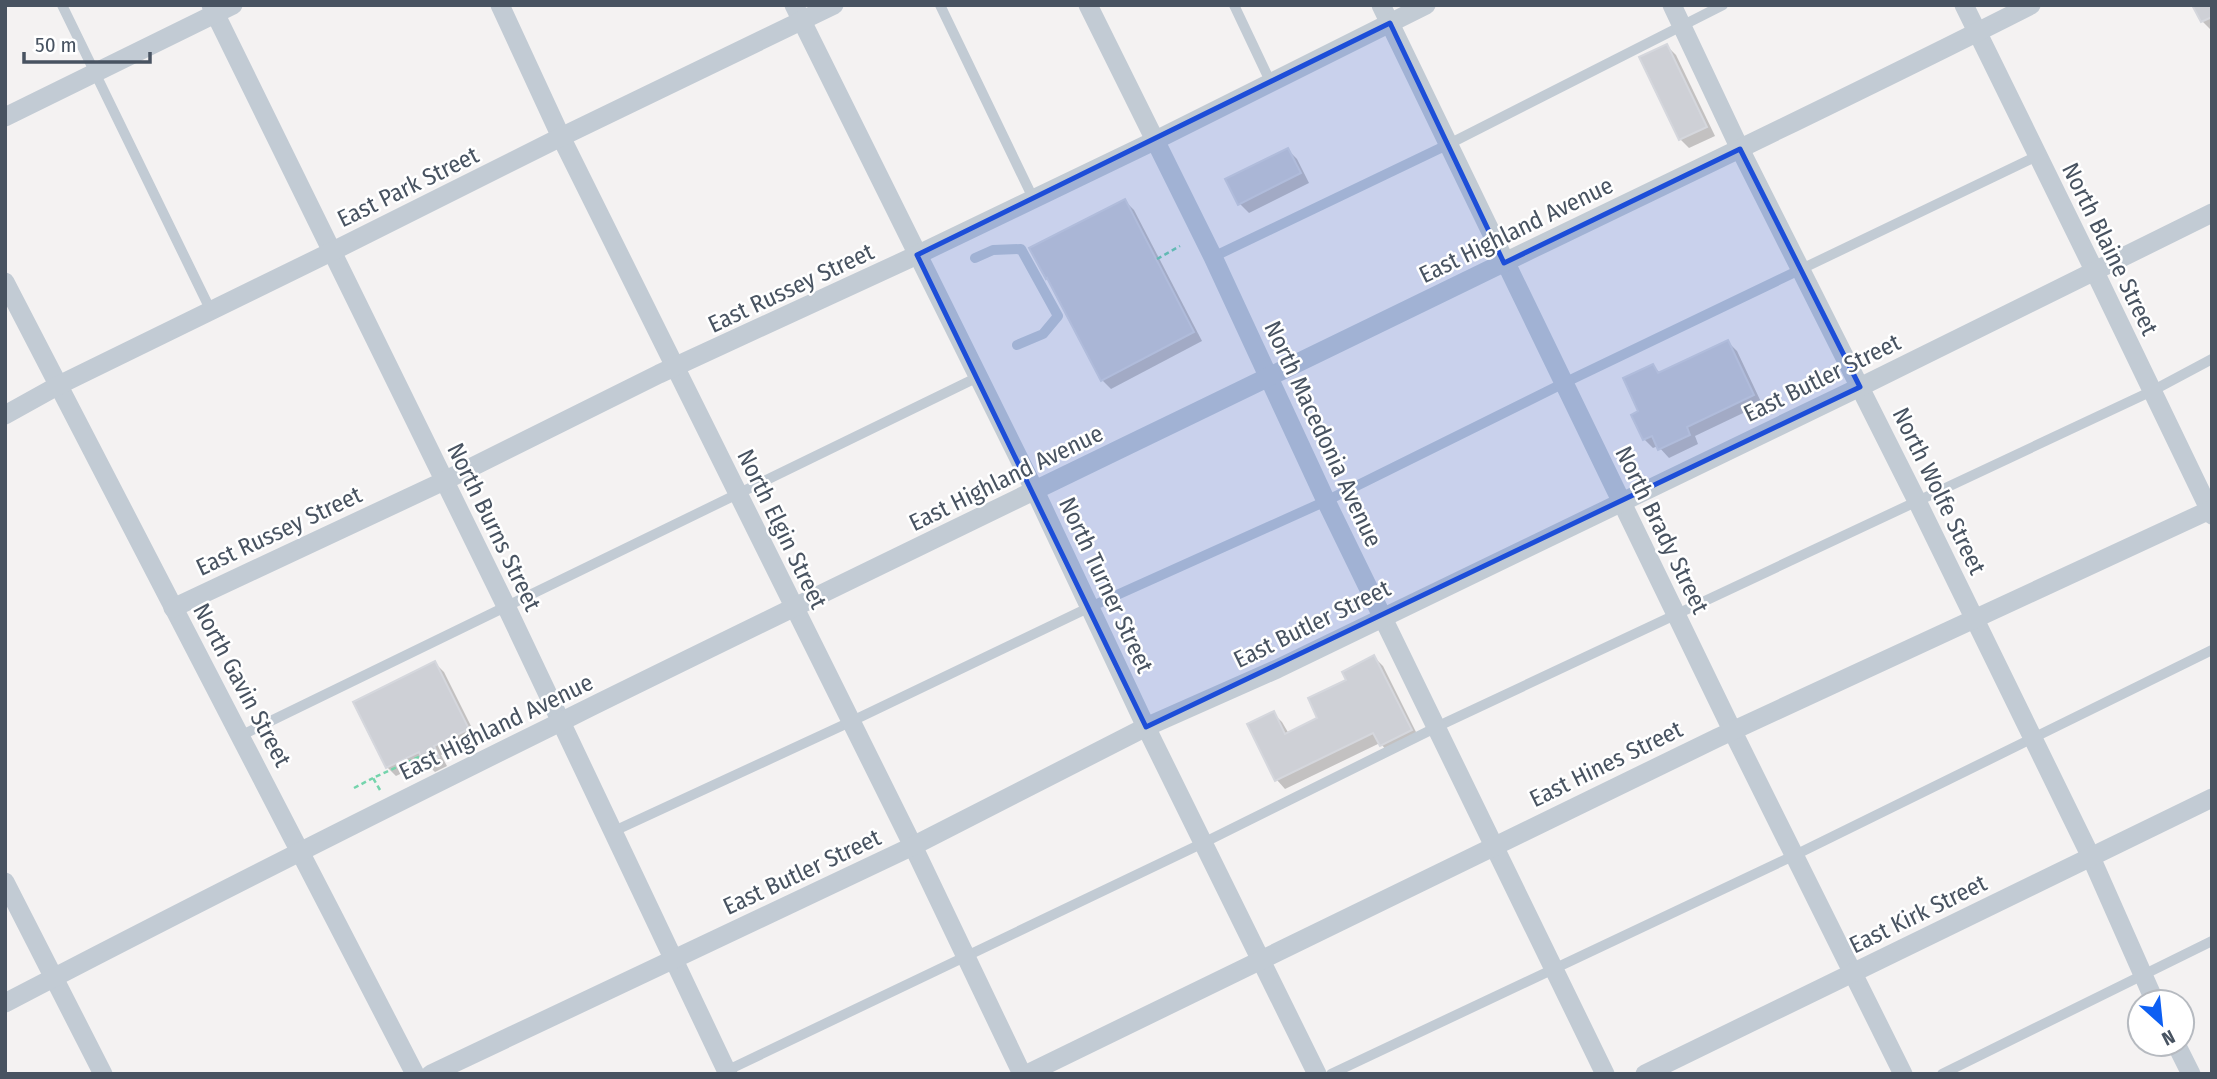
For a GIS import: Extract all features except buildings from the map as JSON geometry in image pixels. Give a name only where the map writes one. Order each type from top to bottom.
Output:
[{"type":"street","name":"North Elgin Street","points":[[500,5],[561,137],[1024,1074]]},
{"type":"street","name":"East Park Street","points":[[5,415],[59,385],[561,137],[798,13],[834,5]]},
{"type":"street","name":"North Macedonia Avenue","points":[[1088,5],[1213,257],[1326,501],[1605,1074]]},
{"type":"street","name":"North Brady Street","points":[[1381,5],[1793,856],[1903,1074]]},
{"type":"street","name":"East Russey Street","points":[[173,608],[444,481],[659,374],[675,369],[1156,140],[1426,5]]},
{"type":"street","name":"North Wolfe Street","points":[[1672,5],[1740,149],[1917,501],[2090,856],[2148,988]]},
{"type":"street","name":"North Blaine Street","points":[[1964,5],[2211,511]]},
{"type":"street","name":"East Highland Avenue","points":[[5,1003],[560,723],[2031,5]]},
{"type":"street","points":[[5,117],[220,8]]},
{"type":"street","name":"North Burns Street","points":[[220,8],[333,251],[506,606],[725,1073]]},
{"type":"street","name":"North Turner Street","points":[[798,13],[1035,491],[1088,608],[1317,1074]]},
{"type":"street","name":"East Butler Street","points":[[431,1074],[913,846],[1146,727],[1277,669],[2212,214]]},
{"type":"street","name":"North Gavin Street","points":[[5,282],[173,608],[242,735],[415,1074]]},
{"type":"street","name":"East Hines Street","points":[[1024,1074],[1733,732],[1974,618],[2211,511]]},
{"type":"street","name":"East Kirk Street","points":[[1645,1074],[2212,798]]},
{"type":"street","points":[[5,882],[103,1074]]},
{"type":"street","points":[[2183,1058],[2191,1074]]},
{"type":"lane","points":[[62,5],[211,311]]},
{"type":"lane","points":[[940,5],[1033,198]]},
{"type":"lane","points":[[1234,5],[1271,83]]},
{"type":"lane","points":[[1213,257],[1449,144],[1723,5]]},
{"type":"lane","points":[[612,832],[1088,608],[1326,501],[1564,383],[2036,156]]},
{"type":"lane","points":[[975,258],[993,250],[1021,249],[1058,316],[1043,334],[1017,345]]},
{"type":"lane","points":[[725,1073],[1435,728],[2152,391],[2212,359]]},
{"type":"lane","points":[[242,735],[978,377]]},
{"type":"lane","points":[[1331,1074],[1793,856],[2212,650]]},
{"type":"lane","points":[[1942,1074],[2212,941]]},
{"type":"path","points":[[1157,259],[1180,246]]},
{"type":"path","points":[[354,788],[421,756]]},
{"type":"path","points":[[373,778],[380,790]]},
{"type":"highlighted area","points":[[1390,23],[1504,263],[1740,149],[1860,387],[1146,727],[917,255]]}]
